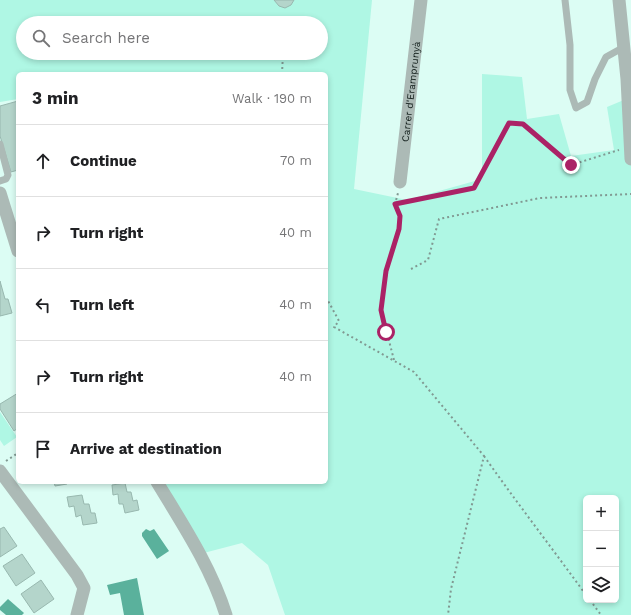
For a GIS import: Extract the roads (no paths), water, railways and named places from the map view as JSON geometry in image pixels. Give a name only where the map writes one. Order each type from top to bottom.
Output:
[{"type":"street","name":"Carrer d'Eramprunyà","points":[[400,182],[420,0]]},
{"type":"street","points":[[619,0],[627,79],[630,153]]},
{"type":"street","points":[[0,193],[16,245]]},
{"type":"street","points":[[0,471],[77,575],[84,588],[77,615]]},
{"type":"street","points":[[158,484],[194,542],[221,598],[226,615]]},
{"type":"lane","points":[[565,0],[570,45],[570,90],[576,108],[587,102],[595,79],[606,57],[624,47]]},
{"type":"lane","points":[[0,144],[8,175],[6,179],[0,181]]}]
